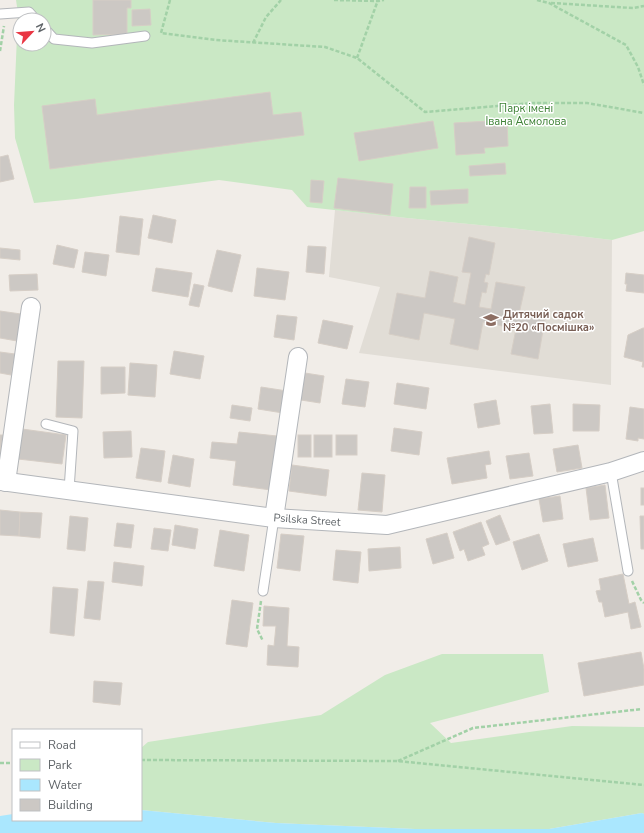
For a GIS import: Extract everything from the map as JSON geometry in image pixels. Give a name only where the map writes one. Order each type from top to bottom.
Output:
[{"type":"street","points":[[3,482],[31,307]]},
{"type":"street","points":[[274,518],[298,357]]},
{"type":"street","name":"Psilska Street","points":[[3,482],[274,518],[388,524],[611,472],[644,461]]},
{"type":"lane","points":[[52,37],[54,39],[92,43],[145,36]]},
{"type":"lane","points":[[46,424],[73,431],[69,490]]},
{"type":"lane","points":[[611,472],[628,571]]},
{"type":"lane","points":[[263,591],[274,518]]},
{"type":"path","points":[[170,0],[160,33],[216,40],[326,47],[357,58],[425,112],[533,103],[587,103],[644,114]]},
{"type":"path","points":[[253,43],[266,17],[281,0]]},
{"type":"path","points":[[334,0],[384,0]]},
{"type":"path","points":[[538,0],[549,3],[633,8],[644,6]]},
{"type":"path","points":[[357,58],[378,1]]},
{"type":"path","points":[[549,3],[626,45],[638,67],[644,85]]},
{"type":"path","points":[[0,51],[3,14]]},
{"type":"path","points":[[628,571],[641,600],[644,603]]},
{"type":"path","points":[[260,604],[257,629],[263,641]]},
{"type":"path","points":[[397,761],[474,728],[642,709]]},
{"type":"path","points":[[142,760],[397,761],[643,785]]},
{"type":"path","points":[[0,764],[12,763]]},
{"type":"shaded area","name":"Дитячий садок №20 «Посмішка»","points":[[335,210],[612,240],[611,385],[359,353],[380,287],[329,277]]},
{"type":"green space","name":"Парк імені Івана Асмолова","points":[[16,0],[644,0],[644,231],[612,240],[307,207],[292,190],[219,180],[76,199],[34,203],[15,138],[14,105],[16,52],[52,52],[52,12],[18,12]]},
{"type":"green space","points":[[442,654],[543,654],[549,692],[430,723],[451,743],[572,726],[644,727],[644,814],[642,813],[549,829],[415,829],[276,823],[142,810],[142,747],[148,742],[321,715],[385,675]]},
{"type":"water","points":[[142,810],[276,823],[415,829],[549,829],[642,813],[644,814],[644,833],[0,833],[0,816],[12,814],[12,821],[142,821]]},
{"type":"building","points":[[93,0],[131,0],[131,8],[127,8],[127,34],[93,35]]},
{"type":"building","points":[[150,9],[151,25],[132,26],[132,10]]},
{"type":"building","points":[[270,92],[273,115],[301,112],[304,135],[50,169],[42,106],[95,99],[97,115]]},
{"type":"building","points":[[507,120],[508,146],[484,148],[485,153],[456,155],[454,123]]},
{"type":"building","points":[[433,121],[438,148],[359,161],[354,133]]},
{"type":"building","points":[[8,155],[14,179],[0,182],[0,157]]},
{"type":"building","points":[[505,163],[506,174],[470,176],[469,166]]},
{"type":"building","points":[[338,178],[393,184],[390,215],[334,208]]},
{"type":"building","points":[[311,180],[324,181],[322,203],[310,202]]},
{"type":"building","points":[[410,187],[426,187],[426,208],[409,208]]},
{"type":"building","points":[[468,189],[468,203],[431,205],[430,191]]},
{"type":"building","points":[[153,215],[176,220],[172,243],[148,238]]},
{"type":"building","points":[[120,216],[143,219],[139,255],[116,252]]},
{"type":"building","points":[[469,237],[495,243],[489,275],[486,274],[484,282],[488,283],[486,293],[482,292],[479,307],[491,309],[496,282],[525,287],[519,314],[545,319],[538,359],[511,354],[516,329],[483,322],[478,350],[450,344],[455,319],[424,313],[419,340],[389,334],[397,293],[425,298],[430,271],[458,277],[453,302],[465,305],[471,273],[462,272]]},
{"type":"building","points":[[57,245],[78,250],[74,268],[53,264]]},
{"type":"building","points":[[308,246],[326,247],[324,274],[306,272]]},
{"type":"building","points":[[0,248],[20,250],[20,260],[0,258]]},
{"type":"building","points":[[217,250],[241,255],[232,292],[208,286]]},
{"type":"building","points":[[85,252],[109,255],[106,276],[82,272]]},
{"type":"building","points":[[156,268],[192,273],[188,297],[152,291]]},
{"type":"building","points":[[257,268],[289,272],[285,300],[254,296]]},
{"type":"building","points":[[626,273],[644,275],[644,293],[626,291]]},
{"type":"building","points":[[37,274],[38,290],[10,291],[9,275]]},
{"type":"building","points":[[194,284],[204,286],[199,307],[189,305]]},
{"type":"building","points":[[0,311],[21,314],[17,341],[0,338]]},
{"type":"building","points":[[277,315],[297,317],[294,340],[274,337]]},
{"type":"building","points":[[323,320],[353,326],[347,349],[318,343]]},
{"type":"building","points":[[643,328],[644,367],[642,367],[643,362],[624,357],[628,335]]},
{"type":"building","points":[[174,351],[204,356],[200,379],[170,374]]},
{"type":"building","points":[[0,352],[15,354],[11,375],[0,373]]},
{"type":"building","points":[[58,361],[84,361],[82,418],[56,417]]},
{"type":"building","points":[[130,363],[157,365],[155,397],[128,395]]},
{"type":"building","points":[[101,367],[125,367],[125,393],[101,394]]},
{"type":"building","points":[[305,373],[324,376],[320,403],[301,400]]},
{"type":"building","points":[[346,379],[369,382],[365,407],[342,404]]},
{"type":"building","points":[[397,383],[429,388],[426,409],[394,404]]},
{"type":"building","points":[[261,387],[287,391],[283,413],[258,409]]},
{"type":"building","points":[[496,400],[500,424],[478,428],[474,404]]},
{"type":"building","points":[[550,404],[553,433],[534,434],[531,406]]},
{"type":"building","points":[[573,404],[600,405],[599,431],[573,431]]},
{"type":"building","points":[[232,405],[252,408],[250,421],[230,418]]},
{"type":"building","points":[[630,407],[644,409],[644,439],[638,438],[638,441],[626,439]]},
{"type":"building","points":[[394,428],[422,432],[419,455],[391,451]]},
{"type":"building","points":[[22,429],[66,435],[62,464],[18,459]]},
{"type":"building","points":[[131,431],[132,457],[104,458],[103,432]]},
{"type":"building","points":[[239,432],[277,436],[271,490],[233,485],[236,461],[210,458],[212,442],[237,444]]},
{"type":"building","points":[[0,435],[3,435],[0,453]]},
{"type":"building","points":[[298,435],[311,435],[311,457],[298,457]]},
{"type":"building","points":[[314,435],[332,435],[332,457],[314,457]]},
{"type":"building","points":[[336,435],[357,435],[357,455],[336,455]]},
{"type":"building","points":[[578,445],[582,468],[557,472],[553,449]]},
{"type":"building","points":[[141,448],[165,451],[161,482],[136,478]]},
{"type":"building","points":[[489,451],[491,464],[485,465],[487,478],[452,484],[447,458]]},
{"type":"building","points":[[529,453],[533,476],[510,479],[506,456]]},
{"type":"building","points":[[173,455],[194,459],[190,487],[168,483]]},
{"type":"building","points":[[292,465],[329,470],[326,496],[289,491]]},
{"type":"building","points":[[362,473],[385,475],[382,512],[358,510]]},
{"type":"building","points":[[605,485],[609,518],[590,520],[586,488]]},
{"type":"building","points":[[641,488],[644,488],[644,505],[641,505]]},
{"type":"building","points":[[560,496],[563,519],[543,522],[539,499]]},
{"type":"building","points":[[0,510],[20,512],[19,536],[0,535]]},
{"type":"building","points":[[20,512],[42,513],[40,538],[19,536]]},
{"type":"building","points":[[500,515],[510,540],[496,545],[486,521]]},
{"type":"building","points":[[70,516],[88,518],[85,551],[67,549]]},
{"type":"building","points":[[640,516],[644,516],[644,549],[641,549]]},
{"type":"building","points":[[481,522],[489,544],[482,547],[485,555],[468,561],[464,549],[460,551],[453,532]]},
{"type":"building","points":[[117,523],[134,525],[131,548],[114,546]]},
{"type":"building","points":[[175,525],[198,529],[195,549],[172,545]]},
{"type":"building","points":[[154,528],[171,530],[168,551],[151,549]]},
{"type":"building","points":[[220,530],[249,535],[244,571],[214,566]]},
{"type":"building","points":[[447,533],[454,558],[433,564],[426,539]]},
{"type":"building","points":[[281,534],[304,536],[300,571],[277,568]]},
{"type":"building","points":[[539,534],[548,561],[522,570],[513,542]]},
{"type":"building","points":[[593,538],[598,561],[568,567],[563,544]]},
{"type":"building","points":[[400,547],[401,568],[369,571],[368,549]]},
{"type":"building","points":[[336,550],[361,552],[358,583],[333,580]]},
{"type":"building","points":[[114,562],[144,566],[142,586],[112,582]]},
{"type":"building","points":[[623,574],[629,604],[635,602],[641,627],[631,629],[628,612],[605,617],[602,602],[599,602],[596,591],[601,590],[599,579]]},
{"type":"building","points":[[88,581],[104,582],[100,620],[84,618]]},
{"type":"building","points":[[53,587],[78,589],[74,636],[50,633]]},
{"type":"building","points":[[232,600],[253,603],[247,647],[226,644]]},
{"type":"building","points":[[264,606],[289,608],[287,646],[299,647],[298,667],[267,665],[268,645],[274,646],[276,626],[263,626]]},
{"type":"building","points":[[641,652],[644,669],[644,685],[584,696],[578,663]]},
{"type":"building","points":[[94,681],[122,683],[120,705],[93,702]]},
{"type":"place","name":"Дитячий садок №20 «Посмішка»","points":[[491,320]]}]
